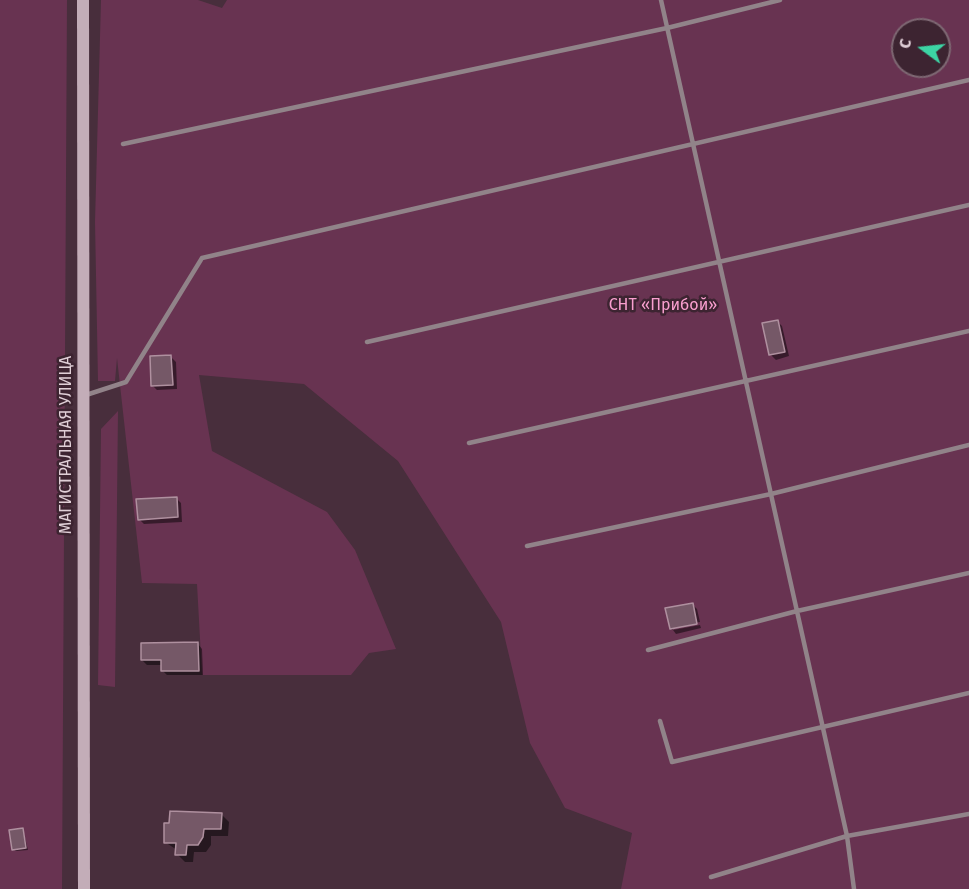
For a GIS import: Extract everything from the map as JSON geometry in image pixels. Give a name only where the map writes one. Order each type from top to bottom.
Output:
[{"type":"street","name":"МАГИСТРАЛЬНАЯ УЛИЦА","points":[[83,0],[84,889]]},
{"type":"lane","points":[[661,0],[847,836],[854,889]]},
{"type":"lane","points":[[123,144],[667,28],[780,0]]},
{"type":"lane","points":[[83,396],[126,382],[202,258],[969,80]]},
{"type":"lane","points":[[367,342],[969,205]]},
{"type":"lane","points":[[469,443],[969,331]]},
{"type":"lane","points":[[527,546],[771,494],[969,445]]},
{"type":"lane","points":[[648,650],[797,611],[969,573]]},
{"type":"lane","points":[[660,721],[672,762],[969,693]]},
{"type":"lane","points":[[711,877],[847,836],[969,814]]},
{"type":"green space","points":[[0,0],[67,0],[62,889],[0,889]]},
{"type":"green space","name":"СНТ «Прибой»","points":[[101,0],[198,0],[222,8],[227,0],[969,0],[969,889],[621,889],[632,833],[565,808],[530,743],[501,622],[398,461],[304,384],[199,375],[212,451],[327,512],[355,550],[396,649],[369,653],[351,675],[202,675],[197,584],[142,583],[117,358],[115,381],[98,381],[95,222]]},
{"type":"green space","points":[[118,411],[115,687],[98,685],[101,429]]},
{"type":"building","points":[[778,320],[785,352],[769,355],[762,323]]},
{"type":"building","points":[[171,355],[173,385],[151,386],[150,356]]},
{"type":"building","points":[[177,497],[178,517],[138,520],[136,499]]},
{"type":"building","points":[[693,603],[697,624],[670,629],[665,608]]},
{"type":"building","points":[[198,642],[199,671],[161,671],[161,660],[141,660],[141,643]]},
{"type":"building","points":[[170,811],[222,813],[221,829],[204,829],[203,837],[198,845],[187,845],[186,855],[175,855],[176,843],[164,843],[164,823],[169,823]]},
{"type":"building","points":[[23,828],[26,848],[12,850],[9,830]]}]
